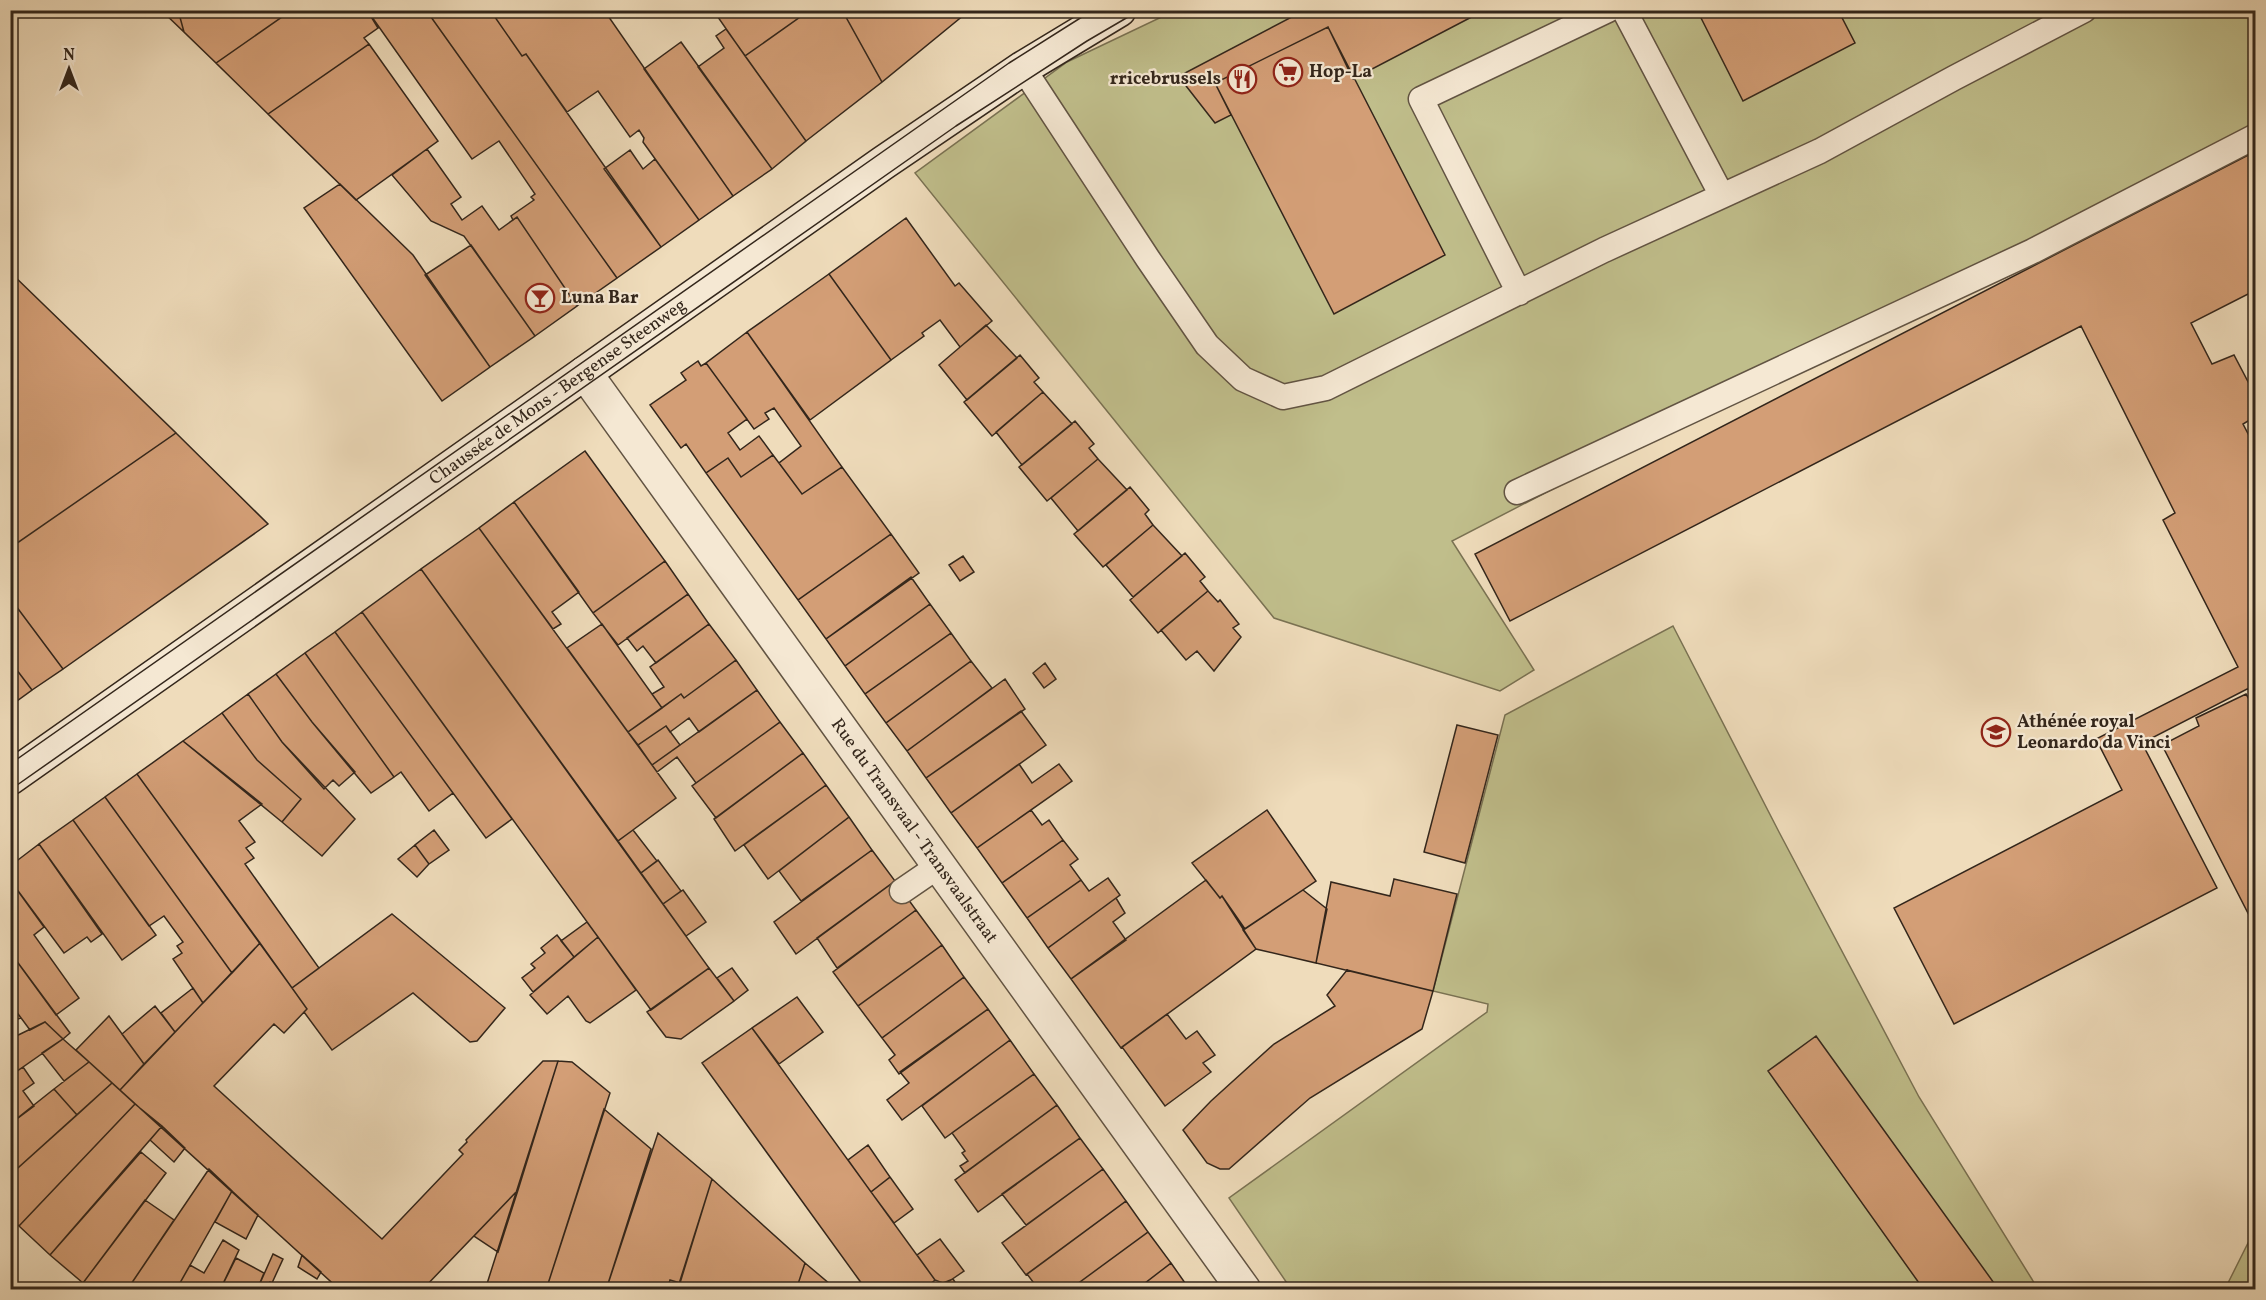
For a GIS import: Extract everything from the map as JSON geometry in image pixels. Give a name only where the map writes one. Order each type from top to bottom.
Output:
[{"type":"main road","name":"Chaussée de Mons - Bergense Steenweg","points":[[10,778],[883,163],[1023,68],[1115,11]]},
{"type":"main road","name":"Rue du Transvaal - Transvaalstraat","points":[[585,373],[1244,1290]]},
{"type":"lane","points":[[1519,293],[1421,99],[1608,10]]},
{"type":"lane","points":[[1624,10],[1722,196]]},
{"type":"lane","points":[[1023,68],[1148,259],[1208,345],[1243,379],[1283,397],[1326,388],[1604,250],[1820,151],[2084,10]]},
{"type":"lane","points":[[1517,492],[2033,251],[2256,136]]},
{"type":"lane","points":[[902,891],[940,865]]},
{"type":"shaded area","points":[[1174,11],[2255,11],[2255,126],[1452,541],[1534,670],[1500,691],[1274,618],[915,173],[1067,62]]},
{"type":"shaded area","points":[[1673,626],[1919,1097],[2038,1289],[1291,1289],[1229,1198],[1487,1012],[1488,1004],[1433,991],[1505,715]]},
{"type":"shaded area","points":[[2255,1229],[2255,1289],[2225,1289]]},
{"type":"building","points":[[161,10],[178,10],[184,32]]},
{"type":"building","points":[[178,10],[292,10],[216,63],[184,32]]},
{"type":"building","points":[[292,10],[367,10],[378,28],[364,38],[369,44],[268,114],[216,63]]},
{"type":"building","points":[[367,10],[426,10],[617,278],[577,306],[517,217],[513,220],[511,216],[534,200],[531,197],[535,194],[499,141],[472,159]]},
{"type":"building","points":[[426,10],[490,10],[522,56],[526,54],[661,247],[617,278]]},
{"type":"building","points":[[490,10],[604,10],[733,196],[699,220],[643,142],[644,138],[639,130],[630,137],[598,91],[567,112],[526,54],[522,56]]},
{"type":"building","points":[[713,10],[810,10],[745,56]]},
{"type":"building","points":[[810,10],[842,10],[882,82],[806,141],[745,56]]},
{"type":"building","points":[[842,10],[970,10],[882,82]]},
{"type":"building","points":[[1305,10],[1485,10],[1353,79],[1328,27],[1215,83],[1231,115],[1215,123],[1183,82],[1185,73]]},
{"type":"building","points":[[1697,10],[1838,10],[1855,43],[1743,101]]},
{"type":"building","points":[[1328,27],[1445,255],[1334,314],[1215,83]]},
{"type":"building","points":[[726,29],[806,141],[772,169],[698,67],[724,48],[716,36]]},
{"type":"building","points":[[681,42],[772,169],[733,196],[644,69]]},
{"type":"building","points":[[369,44],[438,141],[356,200],[268,114]]},
{"type":"building","points":[[427,149],[461,197],[451,204],[462,220],[482,206],[499,230],[517,217],[577,306],[535,336],[464,236],[431,221],[392,175]]},
{"type":"building","points":[[630,150],[643,169],[655,159],[699,220],[661,247],[604,169]]},
{"type":"building","points":[[2256,151],[2256,290],[2191,323],[2212,364],[2234,355],[2256,397],[2256,416],[2243,424],[2256,449],[2256,701],[2249,688],[2142,743],[2217,888],[1954,1024],[1894,908],[2122,790],[2096,739],[2238,667],[2163,520],[2175,513],[2081,326],[1510,621],[1475,554]]},
{"type":"building","points":[[340,184],[413,255],[490,367],[442,401],[304,208]]},
{"type":"building","points":[[906,218],[955,286],[959,283],[992,321],[960,347],[940,320],[922,333],[924,336],[891,360],[829,274]]},
{"type":"building","points":[[471,245],[535,336],[490,367],[425,275]]},
{"type":"building","points":[[10,272],[176,433],[10,548]]},
{"type":"building","points":[[829,274],[891,360],[810,420],[747,332]]},
{"type":"building","points":[[986,325],[1017,358],[967,400],[939,365]]},
{"type":"building","points":[[747,332],[842,467],[802,494],[779,463],[801,446],[774,408],[765,413],[769,419],[754,429],[706,363]]},
{"type":"building","points":[[1020,355],[1039,378],[1034,382],[1043,392],[992,436],[964,402]]},
{"type":"building","points":[[698,361],[701,366],[706,363],[747,419],[728,433],[740,450],[759,436],[773,455],[741,477],[728,458],[706,473],[686,444],[681,448],[650,405],[686,380],[681,373]]},
{"type":"building","points":[[1043,392],[1072,424],[1022,465],[996,432]]},
{"type":"building","points":[[1075,421],[1094,444],[1089,448],[1098,459],[1047,501],[1019,467]]},
{"type":"building","points":[[176,433],[268,524],[63,669],[10,598],[10,548]]},
{"type":"building","points":[[585,451],[665,561],[593,613],[514,502]]},
{"type":"building","points":[[773,455],[802,494],[842,467],[891,534],[798,600],[706,473],[728,458],[741,477]]},
{"type":"building","points":[[1098,459],[1127,490],[1078,531],[1051,498]]},
{"type":"building","points":[[1130,487],[1149,510],[1145,514],[1153,525],[1103,567],[1074,534]]},
{"type":"building","points":[[514,502],[579,592],[552,612],[561,624],[553,629],[479,528]]},
{"type":"building","points":[[1153,525],[1182,556],[1133,597],[1106,565]]},
{"type":"building","points":[[479,528],[676,798],[618,841],[421,569]]},
{"type":"building","points":[[891,534],[919,573],[826,639],[798,600]]},
{"type":"building","points":[[1185,553],[1205,577],[1200,581],[1208,591],[1158,633],[1130,600]]},
{"type":"building","points":[[963,556],[974,572],[960,581],[949,565]]},
{"type":"building","points":[[665,561],[688,594],[618,645],[593,613]]},
{"type":"building","points":[[421,569],[709,968],[651,1010],[362,612]]},
{"type":"building","points":[[911,577],[930,604],[845,666],[826,639]]},
{"type":"building","points":[[1208,591],[1218,602],[1220,600],[1239,624],[1233,628],[1241,637],[1214,671],[1197,651],[1186,660],[1161,630]]},
{"type":"building","points":[[688,594],[709,624],[656,663],[643,646],[637,651],[627,638]]},
{"type":"building","points":[[10,598],[63,669],[32,690],[10,661]]},
{"type":"building","points":[[930,604],[951,633],[865,694],[845,666]]},
{"type":"building","points":[[362,612],[512,819],[486,838],[335,632]]},
{"type":"building","points":[[602,624],[662,708],[628,732],[567,648]]},
{"type":"building","points":[[709,624],[736,660],[684,698],[681,694],[662,708],[652,694],[664,687],[650,667]]},
{"type":"building","points":[[335,632],[453,793],[429,811],[401,772],[394,777],[305,653]]},
{"type":"building","points":[[951,633],[971,661],[886,723],[865,694]]},
{"type":"building","points":[[305,653],[394,777],[371,793],[312,722],[276,674]]},
{"type":"building","points":[[736,660],[757,690],[699,732],[689,718],[670,732],[666,726],[638,745],[628,732],[681,694],[684,698]]},
{"type":"building","points":[[10,661],[32,690],[10,706]]},
{"type":"building","points":[[971,661],[992,688],[907,751],[886,723]]},
{"type":"building","points":[[1045,663],[1056,679],[1044,688],[1033,673]]},
{"type":"building","points":[[276,674],[312,722],[355,772],[339,786],[333,780],[324,789],[282,742],[248,694]]},
{"type":"building","points":[[1005,679],[1025,709],[926,778],[907,751]]},
{"type":"building","points":[[757,690],[780,722],[696,783],[677,757],[657,772],[652,765]]},
{"type":"building","points":[[248,694],[282,742],[355,819],[322,856],[282,822],[301,799],[257,760],[222,713]]},
{"type":"building","points":[[2246,694],[2256,711],[2256,919],[2252,921],[2162,745],[2199,726],[2196,718]]},
{"type":"building","points":[[1021,711],[1046,745],[951,813],[926,778]]},
{"type":"building","points":[[222,713],[257,760],[301,799],[282,822],[183,741]]},
{"type":"building","points":[[780,722],[803,753],[716,818],[692,786]]},
{"type":"building","points":[[1457,725],[1498,735],[1465,863],[1424,852]]},
{"type":"building","points":[[666,726],[680,745],[652,765],[638,745]]},
{"type":"building","points":[[183,741],[262,804],[239,821],[255,842],[246,848],[254,858],[245,864],[319,968],[292,988],[137,774]]},
{"type":"building","points":[[803,753],[826,785],[735,851],[714,819]]},
{"type":"building","points":[[1019,764],[1032,783],[1059,764],[1072,781],[977,848],[951,813]]},
{"type":"building","points":[[137,774],[260,943],[232,973],[105,797]]},
{"type":"building","points":[[826,785],[849,817],[768,879],[744,845]]},
{"type":"building","points":[[105,797],[232,973],[203,1003],[173,959],[182,953],[177,946],[183,942],[164,916],[149,926],[73,820]]},
{"type":"building","points":[[1031,810],[1042,825],[1049,820],[1063,840],[1002,883],[977,848]]},
{"type":"building","points":[[1267,810],[1316,881],[1245,929],[1222,896],[1220,898],[1192,863]]},
{"type":"building","points":[[849,817],[872,850],[801,901],[779,871]]},
{"type":"building","points":[[73,820],[156,935],[122,960],[39,844]]},
{"type":"building","points":[[434,830],[449,850],[429,864],[415,845]]},
{"type":"building","points":[[633,830],[657,861],[641,873],[618,841]]},
{"type":"building","points":[[1063,840],[1078,859],[1070,865],[1081,880],[1027,918],[1002,883]]},
{"type":"building","points":[[39,844],[102,934],[91,942],[87,937],[64,953],[10,880],[10,866]]},
{"type":"building","points":[[415,845],[429,864],[417,877],[398,859]]},
{"type":"building","points":[[872,850],[895,881],[796,954],[774,922]]},
{"type":"building","points":[[658,860],[681,891],[663,904],[641,873]]},
{"type":"building","points":[[1108,878],[1120,895],[1048,948],[1027,918],[1081,880],[1089,891]]},
{"type":"building","points":[[1394,879],[1457,894],[1433,991],[1316,963],[1331,882],[1390,896]]},
{"type":"building","points":[[10,880],[44,927],[34,935],[79,998],[56,1015],[10,952]]},
{"type":"building","points":[[1206,880],[1220,898],[1222,896],[1256,949],[1121,1048],[1071,979]]},
{"type":"building","points":[[895,881],[916,910],[837,968],[817,938]]},
{"type":"building","points":[[683,890],[706,922],[686,936],[663,904]]},
{"type":"building","points":[[1303,890],[1327,909],[1316,963],[1256,949],[1243,930]]},
{"type":"building","points":[[1116,898],[1125,913],[1113,922],[1126,940],[1071,979],[1048,948]]},
{"type":"building","points":[[916,910],[942,945],[858,1006],[833,972]]},
{"type":"building","points":[[392,914],[505,1008],[477,1041],[470,1042],[413,993],[332,1050],[304,1012],[307,1009],[292,988]]},
{"type":"building","points":[[587,922],[598,937],[574,957],[561,941]]},
{"type":"building","points":[[557,935],[574,957],[533,992],[522,978],[535,968],[531,964],[545,953],[541,948]]},
{"type":"building","points":[[598,937],[636,990],[590,1023],[586,1021],[568,996],[547,1014],[530,995]]},
{"type":"building","points":[[260,943],[307,1009],[284,1033],[274,1024],[214,1086],[382,1239],[463,1154],[459,1150],[467,1142],[466,1140],[543,1061],[558,1061],[518,1190],[422,1290],[340,1290],[120,1090]]},
{"type":"building","points":[[942,945],[964,977],[882,1038],[858,1006]]},
{"type":"building","points":[[10,952],[70,1033],[63,1039],[45,1022],[30,1030],[10,1003]]},
{"type":"building","points":[[709,968],[734,1001],[681,1039],[666,1037],[647,1012]]},
{"type":"building","points":[[732,968],[748,990],[734,1001],[717,978]]},
{"type":"building","points":[[1347,970],[1433,991],[1422,1029],[1310,1098],[1229,1169],[1220,1169],[1207,1163],[1183,1130],[1211,1101],[1274,1044],[1335,1006],[1327,995]]},
{"type":"building","points":[[964,977],[988,1009],[899,1074],[889,1060],[895,1055],[882,1038]]},
{"type":"building","points":[[193,988],[203,1003],[175,1032],[161,1013]]},
{"type":"building","points":[[797,997],[823,1032],[779,1064],[752,1028]]},
{"type":"building","points":[[10,1003],[21,1018],[10,1022]]},
{"type":"building","points":[[155,1006],[175,1032],[144,1064],[122,1034]]},
{"type":"building","points":[[988,1009],[1010,1040],[902,1120],[887,1100],[909,1083],[900,1072]]},
{"type":"building","points":[[1167,1014],[1186,1039],[1197,1031],[1215,1055],[1203,1063],[1211,1072],[1165,1106],[1122,1047]]},
{"type":"building","points":[[109,1016],[144,1064],[120,1090],[76,1050]]},
{"type":"building","points":[[45,1022],[63,1039],[10,1076],[10,1039]]},
{"type":"building","points":[[752,1028],[935,1280],[923,1290],[855,1290],[862,1284],[702,1063]]},
{"type":"building","points":[[1816,1036],[1999,1290],[1924,1290],[1768,1071]]},
{"type":"building","points":[[63,1039],[89,1062],[64,1081],[42,1053]]},
{"type":"building","points":[[1010,1040],[1034,1074],[945,1138],[922,1106]]},
{"type":"building","points":[[558,1061],[572,1062],[610,1093],[546,1290],[485,1290]]},
{"type":"building","points":[[89,1062],[112,1083],[77,1115],[54,1089]]},
{"type":"building","points":[[23,1067],[34,1083],[23,1091],[34,1106],[10,1124],[10,1076]]},
{"type":"building","points":[[1034,1074],[1057,1105],[965,1173],[960,1166],[968,1161],[962,1153],[965,1151],[952,1133]]},
{"type":"building","points":[[112,1083],[135,1104],[19,1226],[10,1218],[10,1175]]},
{"type":"building","points":[[54,1089],[77,1115],[10,1175],[10,1124]]},
{"type":"building","points":[[135,1104],[162,1126],[50,1255],[19,1226]]},
{"type":"building","points":[[1057,1105],[1080,1138],[978,1212],[955,1180]]},
{"type":"building","points":[[604,1109],[651,1149],[606,1290],[546,1290]]},
{"type":"building","points":[[162,1126],[185,1148],[174,1162],[150,1140]]},
{"type":"building","points":[[658,1133],[712,1179],[680,1283],[670,1280],[667,1290],[606,1290]]},
{"type":"building","points":[[1080,1138],[1103,1169],[1026,1225],[1002,1194]]},
{"type":"building","points":[[868,1145],[890,1177],[871,1192],[848,1160]]},
{"type":"building","points":[[141,1152],[166,1173],[83,1283],[50,1255]]},
{"type":"building","points":[[209,1169],[232,1191],[176,1290],[127,1290]]},
{"type":"building","points":[[1103,1169],[1126,1201],[1026,1275],[1002,1243]]},
{"type":"building","points":[[890,1177],[913,1209],[894,1223],[871,1192]]},
{"type":"building","points":[[712,1179],[805,1263],[796,1290],[680,1290],[678,1287]]},
{"type":"building","points":[[518,1190],[498,1252],[474,1236]]},
{"type":"building","points":[[232,1191],[258,1215],[246,1239],[215,1222]]},
{"type":"building","points":[[145,1200],[174,1220],[127,1290],[90,1290],[83,1283]]},
{"type":"building","points":[[1126,1201],[1148,1232],[1069,1290],[1039,1290],[1027,1274]]},
{"type":"building","points":[[1148,1232],[1171,1263],[1136,1290],[1069,1290]]},
{"type":"building","points":[[940,1239],[964,1271],[945,1284],[935,1280],[917,1255]]},
{"type":"building","points":[[223,1240],[239,1250],[220,1290],[176,1290],[190,1265],[204,1273]]},
{"type":"building","points":[[273,1254],[283,1259],[272,1283],[270,1282],[267,1289],[269,1290],[257,1290]]},
{"type":"building","points":[[302,1255],[321,1272],[317,1279],[298,1267]]},
{"type":"building","points":[[236,1258],[264,1273],[257,1290],[220,1290]]},
{"type":"building","points":[[805,1263],[837,1290],[796,1290]]},
{"type":"building","points":[[1171,1263],[1190,1290],[1136,1290]]},
{"type":"building","points":[[953,1279],[960,1290],[942,1290],[943,1283]]},
{"type":"tram line","points":[[10,764],[1009,63],[1093,10]]},
{"type":"tram line","points":[[10,790],[956,126],[1087,41],[1140,10]]},
{"type":"place","name":"Hop-La","points":[[1288,72]]},
{"type":"place","name":"rricebrussels","points":[[1242,79]]},
{"type":"place","name":"Luna Bar","points":[[540,298]]},
{"type":"place","name":"Athénée royal Leonardo da Vinci","points":[[1996,732]]}]
